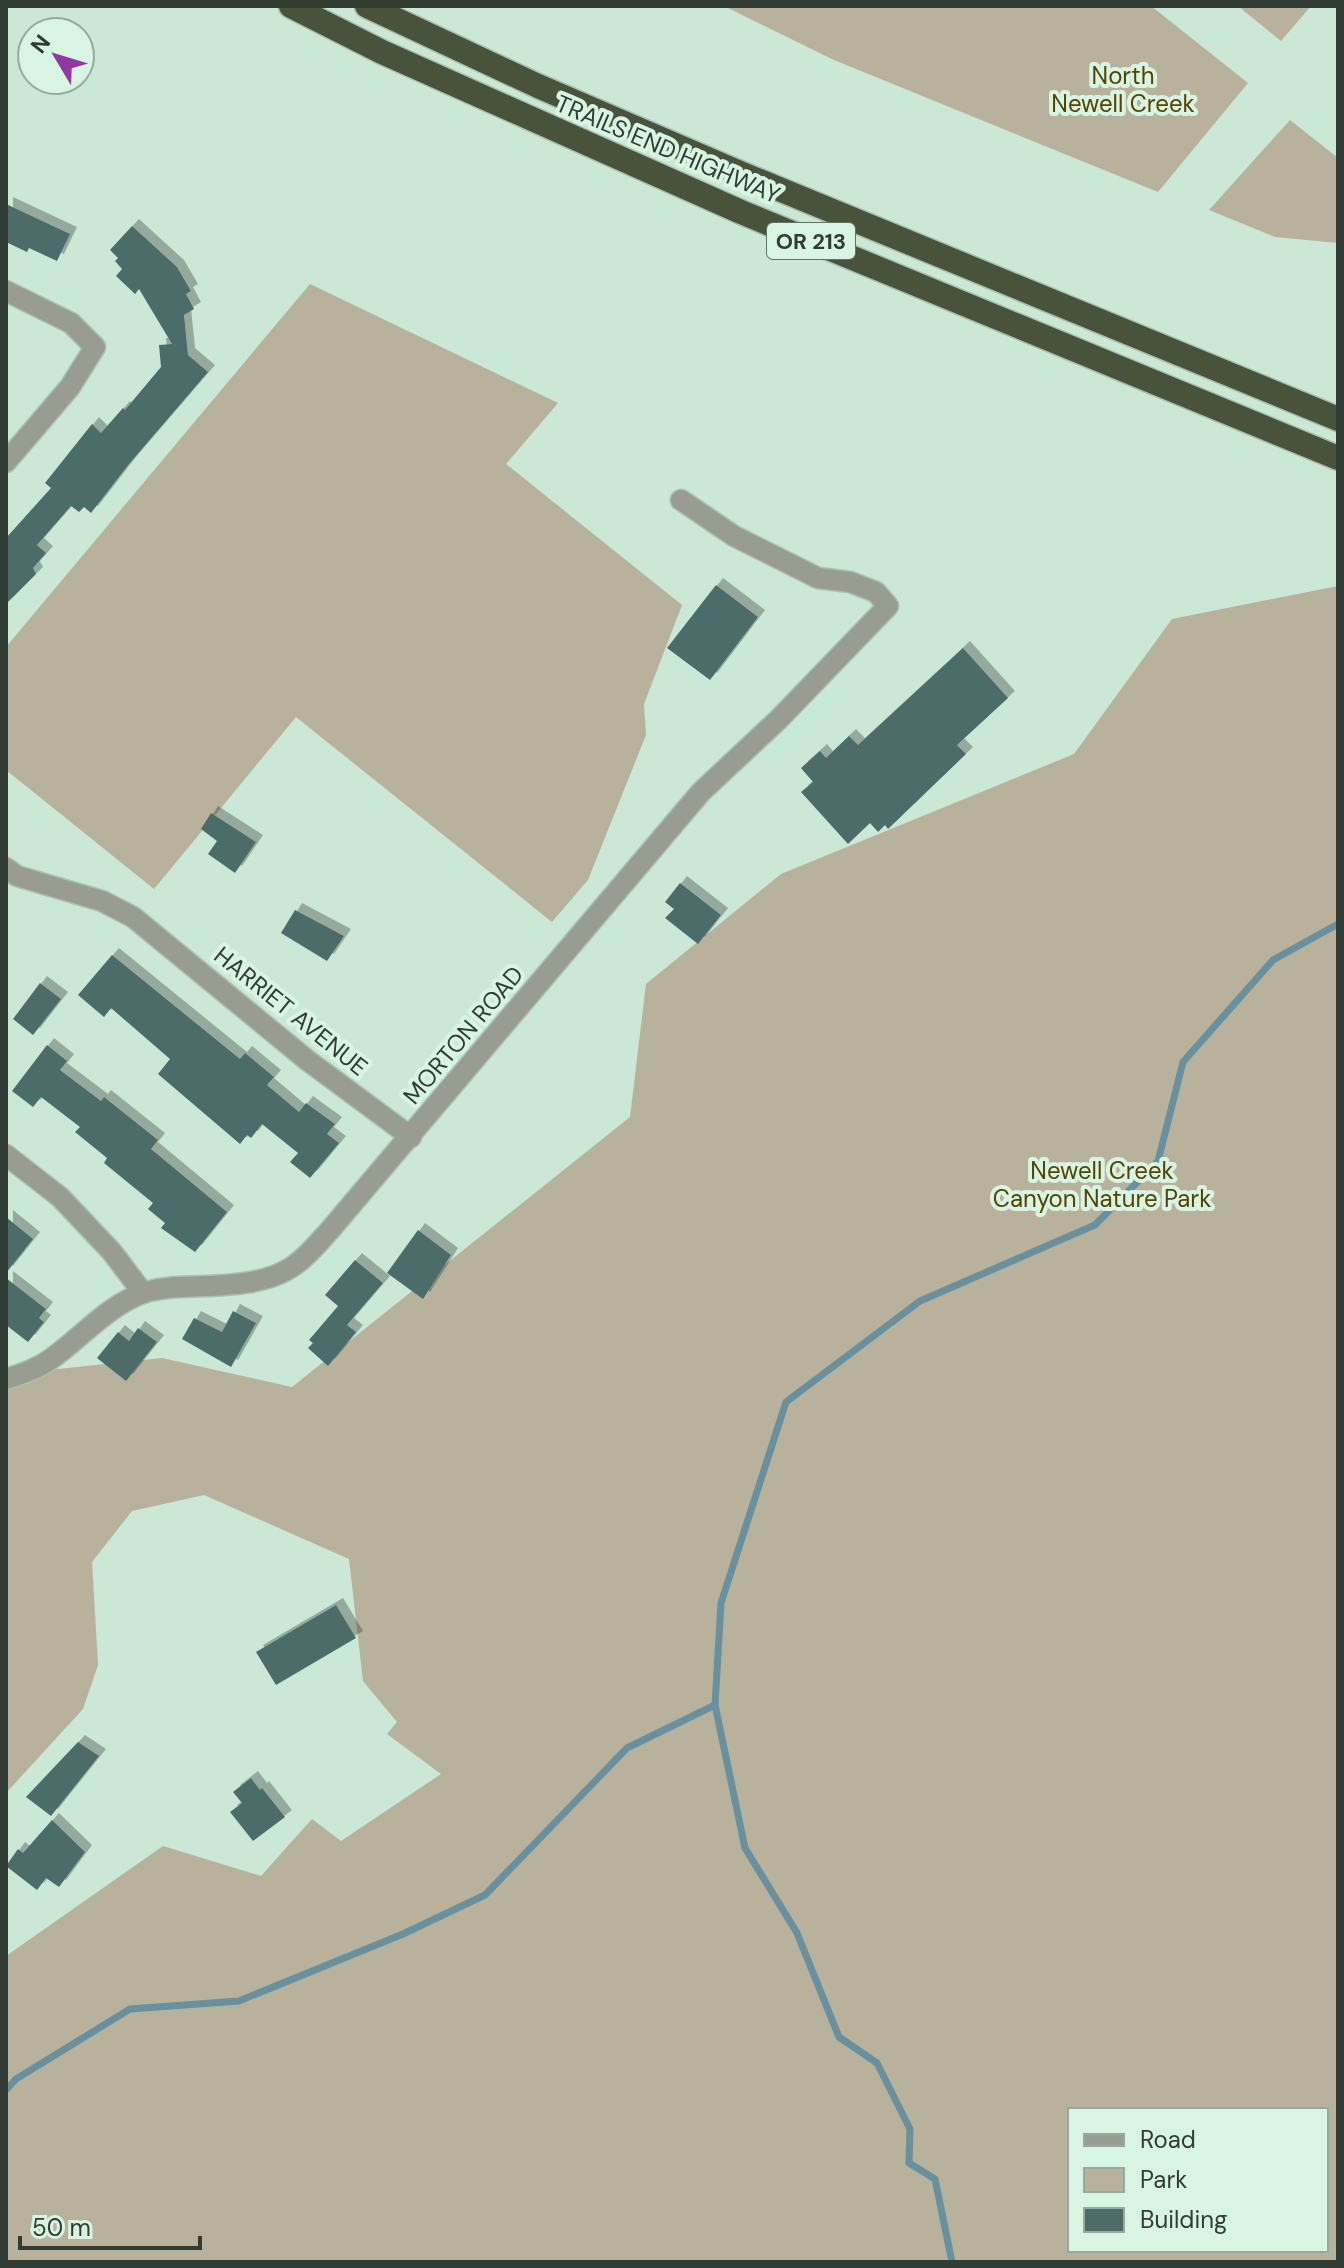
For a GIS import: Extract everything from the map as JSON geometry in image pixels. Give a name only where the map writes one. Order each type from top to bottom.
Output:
[{"type":"highway","name":"TRAILS END HIGHWAY","points":[[291,6],[382,52],[741,212],[1338,458]]},
{"type":"highway","name":"TRAILS END HIGHWAY","points":[[367,6],[538,86],[740,173],[1338,419]]},
{"type":"street","points":[[6,291],[71,323],[95,347],[70,387],[6,462]]},
{"type":"street","name":"MORTON ROAD","points":[[6,1379],[33,1370],[50,1360],[115,1308],[143,1293],[165,1287],[213,1286],[284,1272],[330,1230],[411,1137],[701,792],[779,719],[888,606],[876,592],[850,582],[818,578],[734,536],[681,500]]},
{"type":"street","name":"HARRIET AVENUE","points":[[6,868],[17,876],[102,901],[141,923],[307,1060],[411,1137]]},
{"type":"street","points":[[6,1155],[60,1197],[112,1252],[143,1293]]},
{"type":"green space","name":"North Newell Creek","points":[[724,6],[1151,6],[1248,83],[1158,192],[834,60]]},
{"type":"green space","name":"North Newell Creek","points":[[1238,6],[1311,6],[1281,41]]},
{"type":"green space","points":[[1290,120],[1338,158],[1338,243],[1275,237],[1209,210]]},
{"type":"green space","points":[[310,284],[558,403],[506,464],[682,605],[644,704],[646,735],[588,880],[552,922],[296,717],[154,889],[6,770],[6,647]]},
{"type":"green space","name":"Newell Creek Canyon Nature Park","points":[[1338,586],[1338,2262],[6,2262],[6,1956],[163,1846],[261,1876],[312,1819],[341,1841],[441,1774],[387,1734],[397,1722],[363,1681],[349,1559],[204,1495],[132,1511],[92,1562],[98,1665],[83,1709],[6,1793],[6,1386],[20,1373],[162,1358],[292,1387],[630,1117],[646,984],[781,874],[1074,754],[1172,619]]},
{"type":"building","points":[[6,204],[70,234],[57,261],[29,248],[27,252],[6,242]]},
{"type":"building","points":[[132,226],[177,267],[191,291],[186,294],[194,309],[184,315],[188,355],[208,372],[91,513],[84,507],[79,512],[71,506],[37,545],[46,553],[33,568],[36,574],[6,604],[6,538],[51,488],[45,483],[92,424],[101,433],[161,367],[159,345],[172,344],[139,289],[135,294],[116,276],[122,269],[115,261],[118,258],[110,250]]},
{"type":"building","points":[[716,585],[758,617],[710,680],[667,648]]},
{"type":"building","points":[[963,648],[1008,698],[957,745],[966,754],[888,829],[885,825],[878,832],[870,823],[848,844],[801,792],[813,782],[801,768],[820,751],[826,758],[849,736],[858,745]]},
{"type":"building","points":[[211,813],[256,842],[235,873],[208,854],[217,841],[201,829]]},
{"type":"building","points":[[680,883],[721,915],[698,944],[665,918],[674,909],[665,902]]},
{"type":"building","points":[[295,910],[344,936],[327,961],[281,933]]},
{"type":"building","points":[[112,955],[240,1059],[245,1053],[274,1077],[267,1085],[299,1112],[306,1103],[335,1124],[327,1134],[339,1143],[310,1178],[290,1162],[298,1153],[262,1124],[251,1138],[247,1135],[240,1144],[158,1074],[170,1059],[111,1008],[104,1017],[78,995]]},
{"type":"building","points":[[40,983],[61,999],[33,1035],[13,1019]]},
{"type":"building","points":[[47,1045],[67,1061],[60,1070],[101,1101],[104,1097],[158,1140],[151,1149],[227,1212],[195,1252],[161,1228],[165,1223],[148,1209],[153,1203],[104,1163],[107,1158],[75,1132],[80,1127],[41,1097],[33,1107],[12,1091]]},
{"type":"building","points":[[6,1217],[33,1239],[6,1273]]},
{"type":"building","points":[[418,1230],[451,1255],[423,1299],[387,1273]]},
{"type":"building","points":[[355,1260],[383,1283],[347,1325],[356,1332],[328,1366],[308,1348],[313,1343],[309,1340],[338,1306],[325,1295]]},
{"type":"building","points":[[6,1278],[46,1309],[39,1318],[44,1322],[28,1342],[6,1325]]},
{"type":"building","points":[[233,1311],[256,1323],[231,1367],[182,1339],[194,1318],[222,1332]]},
{"type":"building","points":[[138,1328],[157,1342],[126,1381],[97,1358],[118,1332],[129,1341]]},
{"type":"building","points":[[336,1605],[356,1638],[276,1685],[256,1652]]},
{"type":"building","points":[[78,1742],[99,1756],[51,1816],[26,1797]]},
{"type":"building","points":[[251,1778],[285,1817],[253,1841],[230,1812],[242,1803],[233,1792]]},
{"type":"building","points":[[52,1820],[85,1852],[59,1887],[46,1878],[37,1890],[6,1866],[18,1849],[23,1853]]},
{"type":"waterway","points":[[952,2262],[935,2179],[909,2163],[910,2129],[877,2063],[839,2037],[797,1933],[745,1848],[715,1705],[721,1603],[786,1402],[920,1301],[1095,1225],[1158,1161],[1183,1062],[1273,960],[1338,924]]},
{"type":"waterway","points":[[6,2090],[16,2079],[130,2009],[239,2001],[403,1934],[485,1895],[627,1748],[715,1705]]}]
